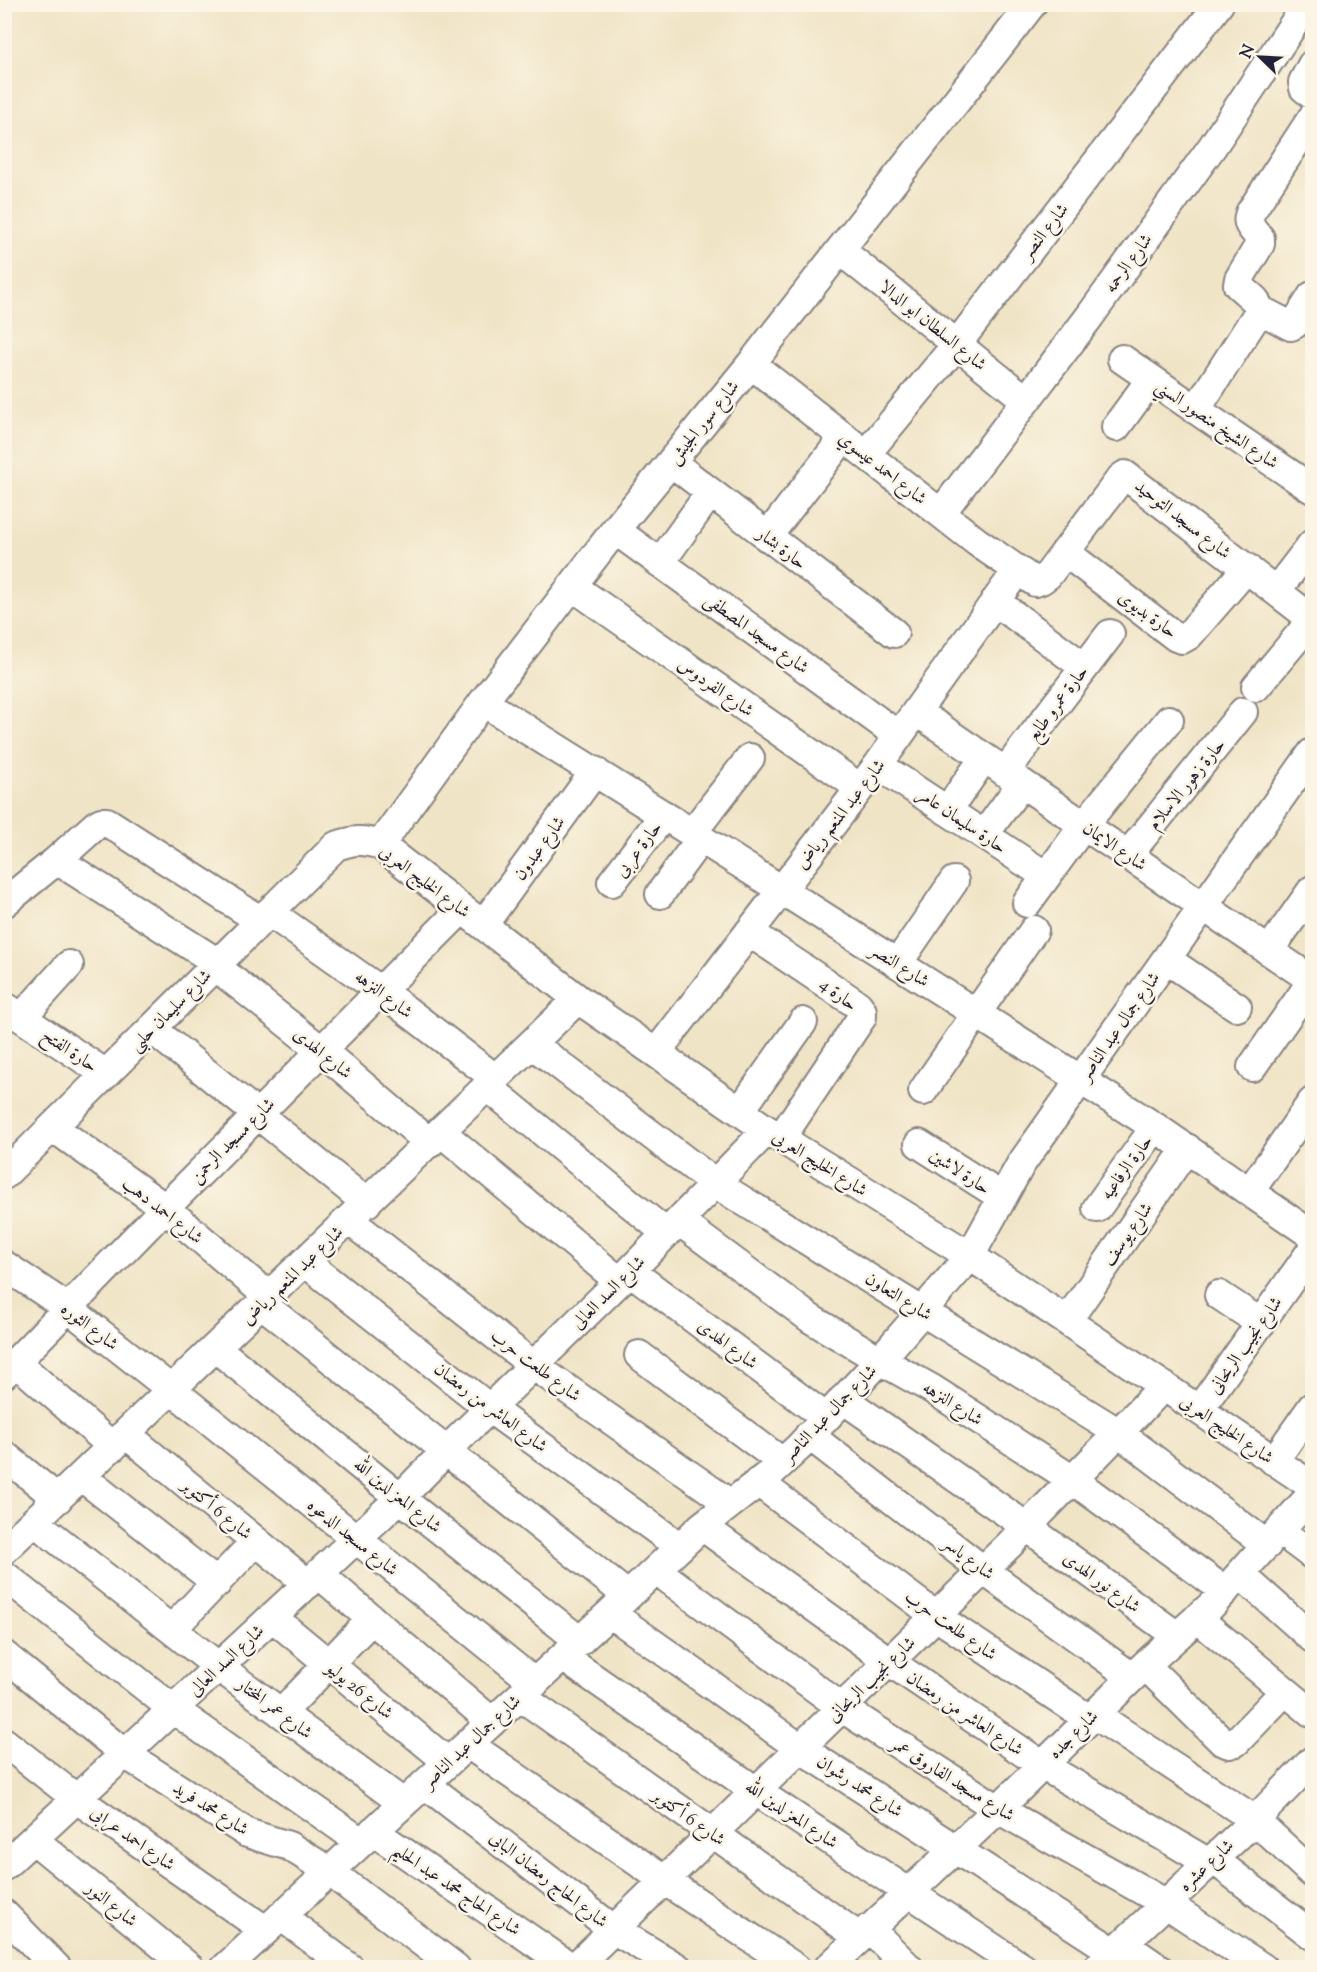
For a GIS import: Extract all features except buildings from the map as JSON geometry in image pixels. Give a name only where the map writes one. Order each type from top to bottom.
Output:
[{"type":"street","name":"شارع سور الجيش","points":[[380,845],[483,702],[615,530],[751,364],[1032,4]]},
{"type":"street","name":"شارع النصر","points":[[767,537],[957,344],[1219,4]]},
{"type":"street","name":"شارع الرحمه","points":[[940,513],[1090,316],[1212,147],[1306,8]]},
{"type":"street","points":[[1312,65],[1303,82],[1304,88],[1312,95]]},
{"type":"street","points":[[1312,118],[1250,213],[1247,220],[1248,225],[1260,238],[1260,244],[1239,279],[1238,285],[1255,300],[1260,310],[1291,326],[1295,324],[1312,296]]},
{"type":"street","name":"شارع السلطان ابو الدالا","points":[[840,250],[1026,400]]},
{"type":"street","points":[[1196,410],[1260,310]]},
{"type":"street","name":"شارع الشيخ منصور السني","points":[[1122,359],[1312,488]]},
{"type":"street","name":"شارع احمد عيسوي","points":[[751,364],[1017,571]]},
{"type":"street","points":[[1116,427],[1150,379]]},
{"type":"street","name":"حارة بشار","points":[[671,462],[894,633]]},
{"type":"street","name":"شارع مسجد التوحيد","points":[[1017,571],[1035,582],[1041,580],[1125,475],[1312,619]]},
{"type":"street","points":[[660,563],[710,492]]},
{"type":"street","name":"شارع مسجد المصطفى","points":[[615,530],[899,736]]},
{"type":"street","points":[[1276,591],[1312,544]]},
{"type":"street","name":"حارة بديوى","points":[[1065,552],[1176,637],[1182,639],[1189,635],[1246,568]]},
{"type":"street","name":"شارع عبد المنعم رياض","points":[[656,1053],[878,765],[1017,571]]},
{"type":"street","name":"شارع الفردوس","points":[[572,586],[860,788]]},
{"type":"street","points":[[995,601],[1084,667]]},
{"type":"street","points":[[1256,687],[1312,619]]},
{"type":"street","name":"حارة عمرو طايع","points":[[1004,771],[1110,634]]},
{"type":"street","name":"شارع النصر","points":[[483,702],[1082,1080],[1187,1148],[1312,1234]]},
{"type":"street","name":"شارع الايمان","points":[[917,712],[1312,981]]},
{"type":"street","name":"حارة زهور الاسلام","points":[[1128,855],[1243,712]]},
{"type":"street","points":[[922,1091],[976,1013],[1031,916],[1046,876],[1169,720]]},
{"type":"street","name":"شارع جمال عبد الناصر","points":[[225,1968],[572,1649],[702,1526],[782,1462],[880,1360],[970,1256],[1021,1164],[1312,753]]},
{"type":"street","points":[[660,894],[750,758]]},
{"type":"street","name":"حارة سليمان عامر","points":[[878,765],[1046,876]]},
{"type":"street","name":"شارع عبدون","points":[[472,917],[595,771]]},
{"type":"street","points":[[947,811],[1004,771]]},
{"type":"street","points":[[984,835],[1004,771]]},
{"type":"street","name":"حارة عربى","points":[[612,882],[664,815]]},
{"type":"street","name":"شارع النزهه","points":[[57,860],[96,825],[107,822],[265,916],[381,991],[672,1227],[811,1319],[932,1389],[1233,1583],[1312,1638]]},
{"type":"street","name":"شارع الخليج العربى","points":[[336,846],[352,840],[367,840],[380,845],[578,999],[740,1111],[970,1256],[1312,1486]]},
{"type":"street","name":"شارع سليمان حلبى","points":[[4,1175],[54,1128],[336,846]]},
{"type":"street","points":[[4,903],[57,860]]},
{"type":"street","name":"شارع الهدى","points":[[57,860],[216,965],[435,1138],[625,1276],[826,1417],[1027,1527]]},
{"type":"street","points":[[898,963],[954,881]]},
{"type":"street","points":[[1269,951],[1312,890]]},
{"type":"street","name":"شارع مسجد الرحمن","points":[[10,1368],[381,991],[472,917]]},
{"type":"street","name":"حارة 4","points":[[749,932],[858,1005],[862,1011],[862,1017],[774,1134]]},
{"type":"street","points":[[1166,959],[1237,1007]]},
{"type":"street","points":[[13,1012],[69,965]]},
{"type":"street","points":[[1252,1066],[1312,981]]},
{"type":"street","name":"شارع عبد المنعم رياض","points":[[4,1550],[578,999]]},
{"type":"street","name":"حارة الفتح","points":[[13,1012],[106,1074]]},
{"type":"street","points":[[740,1111],[803,1022]]},
{"type":"street","name":"شارع طلعت حرب","points":[[152,1029],[259,1114],[358,1212],[533,1365],[729,1503]]},
{"type":"street","name":"شارع التعاون","points":[[532,1044],[716,1184],[1119,1433],[1273,1538],[1312,1555]]},
{"type":"street","points":[[1250,1191],[1312,1102]]},
{"type":"street","name":"حارة الرفاعيه","points":[[1097,1208],[1155,1127]]},
{"type":"street","name":"شارع احمد دهب","points":[[54,1128],[165,1208],[265,1301]]},
{"type":"street","name":"شارع السد العالى","points":[[4,1866],[400,1498],[716,1184],[774,1134]]},
{"type":"street","name":"حارة لاشين","points":[[919,1144],[1002,1197]]},
{"type":"street","name":"شارع يوسف","points":[[1067,1321],[1187,1148]]},
{"type":"street","name":"شارع نجيب الريحانى","points":[[1199,1410],[1312,1250]]},
{"type":"street","name":"شارع العاشر من رمضان","points":[[305,1262],[489,1408],[680,1547]]},
{"type":"street","name":"شارع الثوره","points":[[4,1265],[68,1308],[172,1390]]},
{"type":"street","points":[[1219,1295],[1261,1323]]},
{"type":"street","points":[[265,1301],[446,1451],[619,1605]]},
{"type":"street","name":"شارع المعز لدين الله","points":[[216,1348],[400,1498],[572,1649],[756,1791],[1023,1968]]},
{"type":"street","points":[[639,1355],[782,1462]]},
{"type":"street","name":"شارع 6 أكتوبر","points":[[10,1368],[120,1440],[256,1541],[372,1619],[492,1722]]},
{"type":"street","name":"شارع نجيب الريحانى","points":[[573,1968],[890,1662],[1027,1527],[1164,1386]]},
{"type":"street","name":"شارع مسجد الدعوه","points":[[172,1390],[356,1539],[527,1689]]},
{"type":"street","points":[[1274,1461],[1312,1407]]},
{"type":"street","name":"شارع ياسر","points":[[826,1417],[983,1570],[1138,1671],[1222,1741],[1229,1744],[1236,1742],[1285,1691]]},
{"type":"street","points":[[4,1455],[58,1499]]},
{"type":"street","points":[[82,1477],[217,1583]]},
{"type":"street","name":"شارع طلعت حرب","points":[[758,1482],[936,1616],[1255,1820],[1312,1873]]},
{"type":"street","name":"شارع جده","points":[[828,1968],[998,1809],[1138,1671],[1233,1583],[1312,1494]]},
{"type":"street","name":"شارع عمر المختار","points":[[35,1521],[219,1666],[404,1803]]},
{"type":"street","name":"شارع العاشر من رمضان","points":[[702,1526],[890,1662],[1042,1765],[1211,1861],[1312,1935]]},
{"type":"street","name":"شارع نور الهدى","points":[[1027,1527],[1187,1627],[1285,1691],[1312,1713]]},
{"type":"street","points":[[172,1629],[256,1541]]},
{"type":"street","name":"شارع مسجد الفاروق عمر","points":[[656,1570],[841,1707],[998,1809],[1166,1903],[1263,1968]]},
{"type":"street","name":"شارع الحاج محمد عبد الحليم","points":[[4,1575],[173,1709],[367,1837],[573,1968]]},
{"type":"street","name":"شارع محمد رشوان","points":[[619,1605],[800,1748],[955,1848],[1111,1954],[1158,1968]]},
{"type":"street","name":"شارع 26 يوليو","points":[[272,1617],[329,1664],[458,1753],[664,1880],[796,1968]]},
{"type":"street","points":[[281,1713],[372,1619]]},
{"type":"street","name":"شارع محمد فريد","points":[[4,1655],[125,1754],[247,1833],[289,1846],[329,1871],[456,1968]]},
{"type":"street","name":"شارع 6 أكتوبر","points":[[527,1689],[712,1833],[864,1933],[909,1968]]},
{"type":"street","name":"شارع احمد عرابى","points":[[4,1742],[77,1799],[273,1923],[350,1968]]},
{"type":"street","name":"شارع عشره","points":[[1111,1954],[1309,1772]]},
{"type":"street","name":"شارع الحاج رمضان البابى","points":[[425,1784],[613,1929],[678,1968]]},
{"type":"street","name":"شارع النور","points":[[33,1839],[190,1968]]},
{"type":"street","points":[[4,1914],[57,1968]]}]
